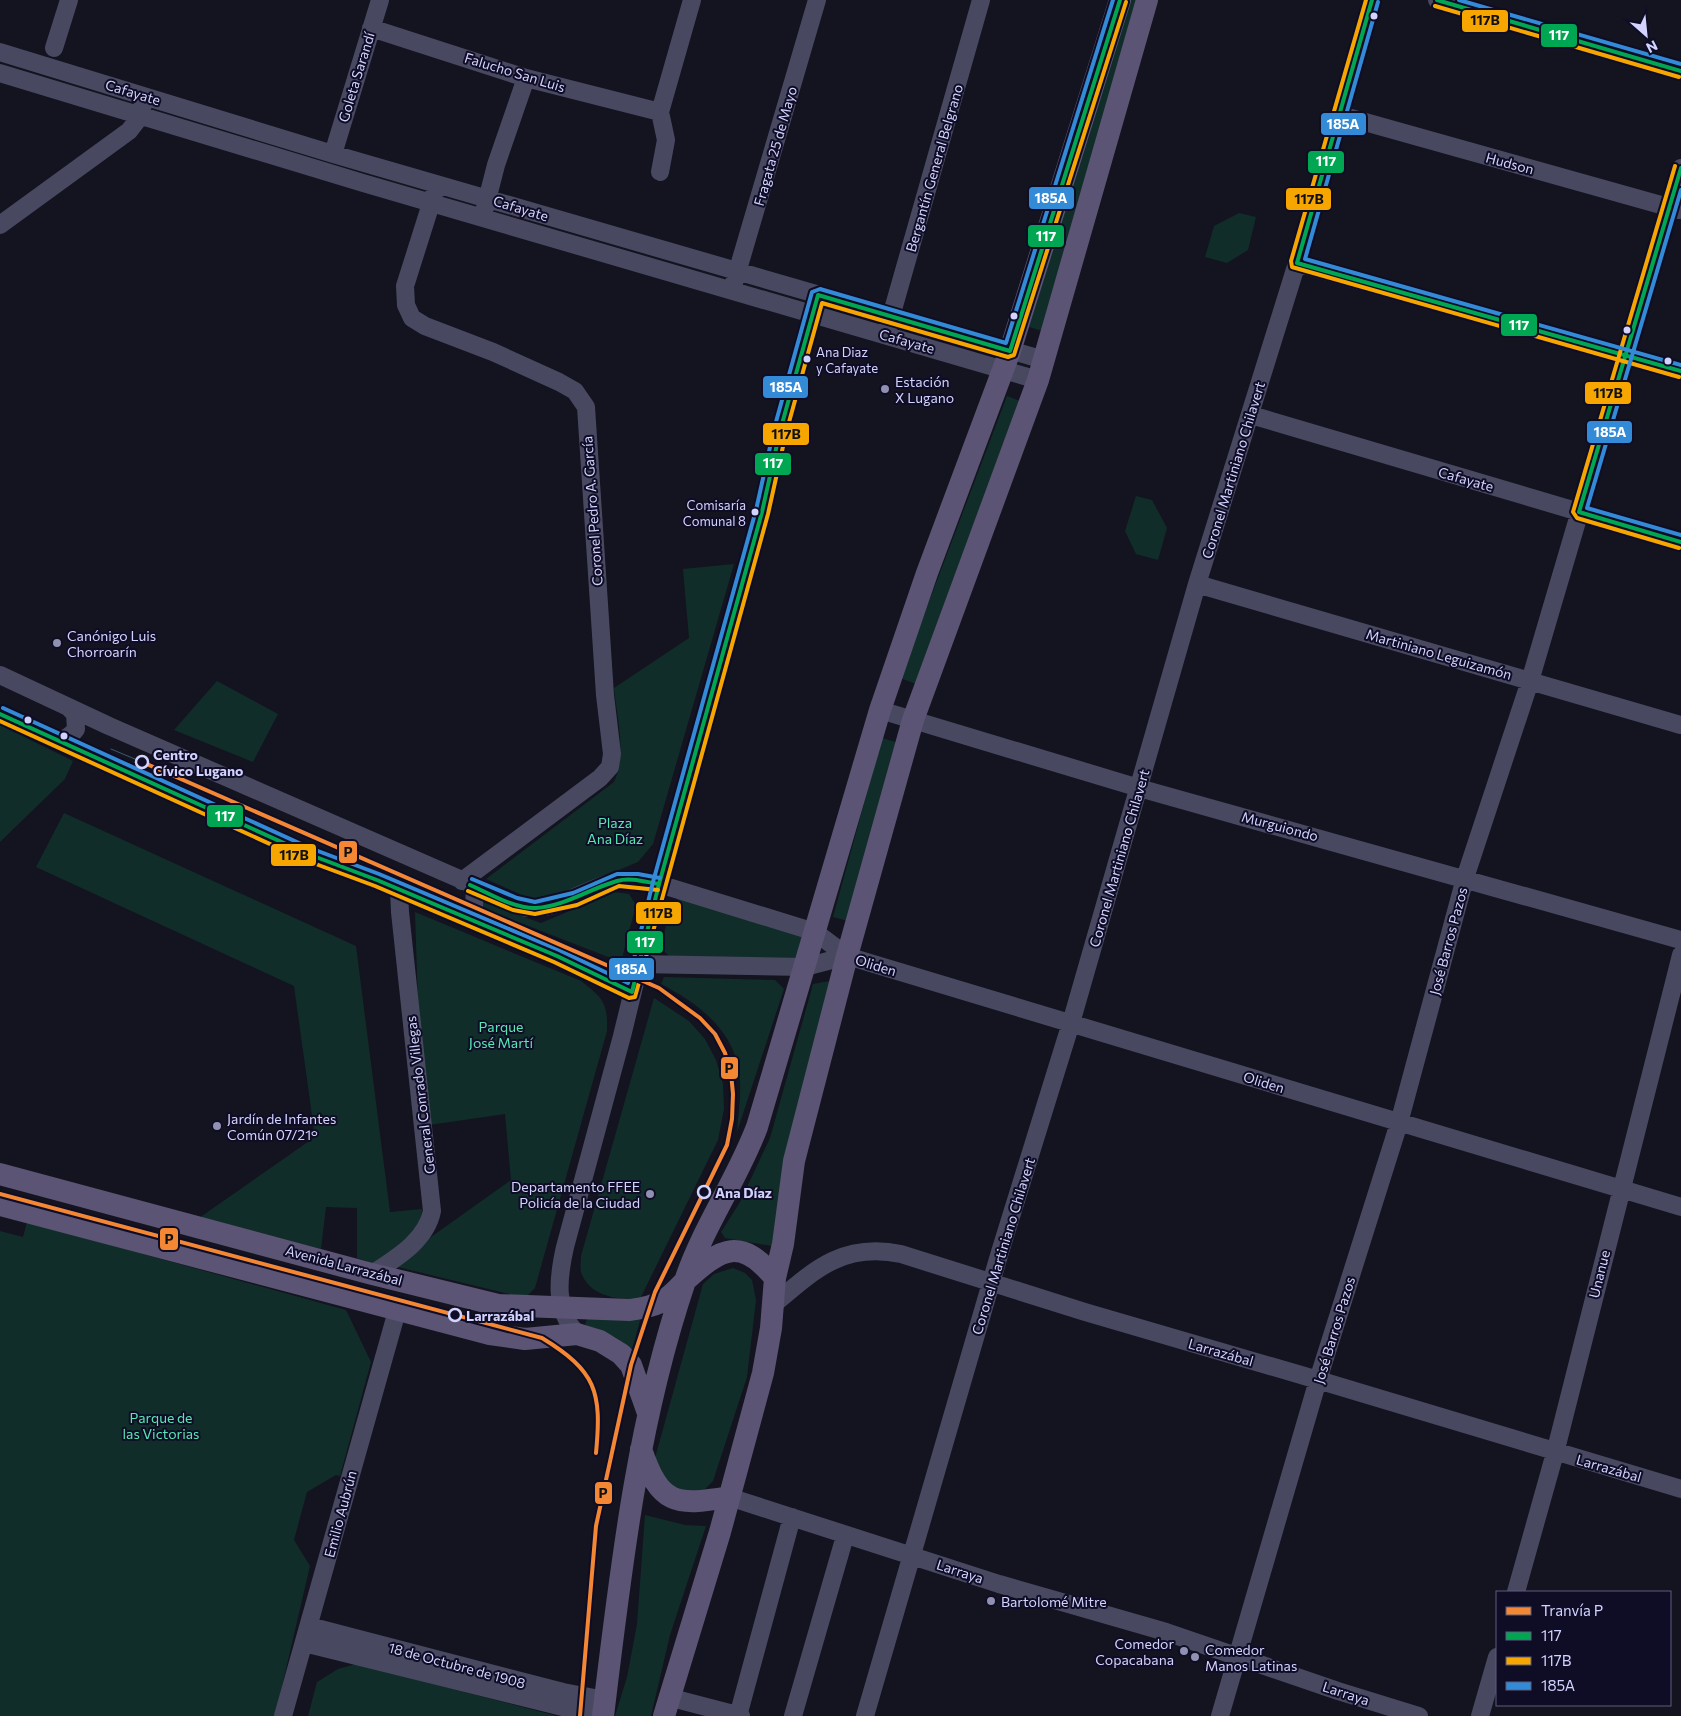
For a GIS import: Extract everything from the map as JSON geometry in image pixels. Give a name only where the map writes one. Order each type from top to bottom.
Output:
[{"type":"main road","points":[[603,1711],[628,1512],[640,1448],[685,1281],[710,1224],[742,1164],[757,1127],[880,710],[944,527],[1007,360],[1120,0]]},
{"type":"main road","points":[[666,1707],[730,1497],[763,1373],[775,1278],[783,1244],[794,1161],[847,956],[913,720],[1041,370],[1148,0]]},
{"type":"main road","name":"Avenida Larrazábal","points":[[0,1174],[306,1254],[372,1274],[498,1305],[630,1310],[649,1307],[667,1298],[717,1256],[738,1251],[756,1258],[775,1278]]},
{"type":"main road","points":[[0,1205],[297,1285],[512,1339],[577,1334],[594,1338],[612,1348],[631,1366],[648,1414]]},
{"type":"main road","points":[[297,1285],[306,1254]]},
{"type":"main road","points":[[640,1448],[653,1480],[671,1498],[685,1502],[730,1497]]},
{"type":"street","points":[[54,48],[69,0]]},
{"type":"street","name":"Goleta Sarandí","points":[[333,154],[380,0]]},
{"type":"street","points":[[660,172],[666,140],[660,112],[690,0]]},
{"type":"street","name":"Fragata 25 de Mayo","points":[[732,291],[817,0]]},
{"type":"street","name":"Bergantín General Belgrano","points":[[886,335],[981,0]]},
{"type":"street","name":"Coronel Martiniano Chilavert","points":[[865,1716],[992,1282],[1071,1022],[1197,584],[1297,263],[1372,0]]},
{"type":"street","points":[[1437,0],[1681,71]]},
{"type":"street","name":"Falucho San Luis","points":[[371,28],[526,78],[660,112]]},
{"type":"street","name":"Cafayate","points":[[0,52],[333,154],[892,316],[1007,360],[1041,370]]},
{"type":"street","name":"Cafayate","points":[[0,72],[431,203],[812,314],[886,335],[1007,360]]},
{"type":"street","points":[[482,218],[496,165],[526,78]]},
{"type":"street","points":[[0,225],[129,131],[140,115],[146,96]]},
{"type":"street","name":"Hudson","points":[[1340,116],[1675,209]]},
{"type":"street","name":"José Barros Pazos","points":[[1220,1716],[1318,1380],[1399,1123],[1465,878],[1530,681],[1626,356],[1675,209],[1681,168]]},
{"type":"street","name":"Coronel Pedro A. García","points":[[437,184],[405,286],[406,305],[412,318],[425,326],[493,352],[559,382],[576,391],[586,407],[604,685],[612,754],[610,767],[600,778],[468,884]]},
{"type":"street","points":[[1297,263],[1681,372]]},
{"type":"street","points":[[577,1334],[567,1322],[561,1308],[560,1283],[564,1247],[632,992],[637,964],[762,512],[780,431],[818,295]]},
{"type":"street","name":"Cafayate","points":[[1251,415],[1681,542]]},
{"type":"street","name":"Martiniano Leguizamón","points":[[1197,584],[1681,726]]},
{"type":"street","points":[[0,676],[515,904],[535,908],[568,901],[618,880],[636,880],[659,884],[815,932],[847,956]]},
{"type":"street","points":[[55,739],[63,740],[76,729],[75,714],[70,708]]},
{"type":"street","name":"Murguiondo","points":[[880,710],[1139,788],[1681,940]]},
{"type":"street","points":[[0,714],[308,854],[557,956],[632,992]]},
{"type":"street","points":[[461,916],[474,908],[468,884]]},
{"type":"street","name":"General Conrado Villegas","points":[[372,1274],[420,1237],[430,1222],[432,1211],[399,890]]},
{"type":"street","name":"Unanue","points":[[1516,1591],[1555,1452],[1620,1189],[1681,955]]},
{"type":"street","points":[[637,964],[805,967],[847,956]]},
{"type":"street","name":"Oliden","points":[[847,956],[1681,1207]]},
{"type":"street","name":"Larrazábal","points":[[773,1304],[821,1266],[846,1254],[875,1250],[901,1254],[1103,1318],[1318,1380],[1681,1489]]},
{"type":"street","name":"Emilio Aubrún","points":[[283,1716],[397,1311]]},
{"type":"street","name":"Larraya","points":[[730,1497],[846,1536],[1237,1655],[1338,1691],[1419,1716]]},
{"type":"street","points":[[666,1707],[739,1716],[792,1517]]},
{"type":"street","points":[[793,1716],[846,1536]]},
{"type":"street","name":"18 de Octubre de 1908","points":[[309,1626],[563,1692],[603,1711]]},
{"type":"street","name":"18 de Octubre de 1908","points":[[304,1643],[603,1711]]},
{"type":"street","points":[[1480,1716],[1496,1660]]},
{"type":"green space","points":[[1127,0],[1141,0],[1046,332],[1029,327]]},
{"type":"green space","points":[[1239,213],[1256,217],[1248,250],[1227,263],[1205,257],[1214,226]]},
{"type":"green space","points":[[1007,396],[1023,402],[919,685],[900,678]]},
{"type":"green space","points":[[1136,496],[1152,500],[1167,528],[1158,560],[1136,554],[1125,531]]},
{"type":"green space","name":"Plaza Ana Díaz","points":[[734,564],[653,844],[638,862],[547,900],[533,900],[486,879],[614,782],[618,771],[621,748],[614,688],[689,638],[683,569]]},
{"type":"green space","points":[[217,681],[278,714],[253,762],[174,730]]},
{"type":"green space","points":[[0,725],[73,761],[65,779],[0,842]]},
{"type":"green space","points":[[882,738],[899,743],[848,921],[833,917]]},
{"type":"green space","points":[[64,813],[356,946],[390,1212],[422,1209],[413,1237],[401,1248],[375,1264],[357,1258],[357,1208],[326,1207],[321,1249],[199,1218],[315,1137],[294,986],[36,867]]},
{"type":"green space","points":[[615,892],[629,894],[636,905],[621,962],[482,908],[482,902],[541,923]]},
{"type":"green space","points":[[682,897],[799,931],[803,939],[796,961],[671,958],[661,948],[671,903]]},
{"type":"green space","name":"Parque José Martí","points":[[415,912],[581,981],[599,997],[605,1007],[607,1031],[535,1288],[528,1295],[517,1296],[398,1267],[400,1259],[511,1180],[505,1114],[422,1126]]},
{"type":"green space","points":[[664,977],[775,980],[784,989],[737,1132],[740,1082],[738,1065],[732,1049],[725,1035],[703,1011],[661,984]]},
{"type":"green space","points":[[830,981],[772,1246],[725,1238],[721,1232],[740,1202],[770,1138],[813,984]]},
{"type":"green space","points":[[654,998],[689,1021],[705,1039],[716,1060],[723,1084],[724,1109],[718,1140],[640,1299],[623,1299],[598,1292],[591,1287],[581,1272],[581,1256]]},
{"type":"green space","name":"Parque de las Victorias","points":[[27,1222],[346,1310],[371,1362],[340,1476],[336,1475],[307,1492],[294,1540],[310,1566],[275,1716],[0,1716],[0,1231],[23,1237]]},
{"type":"green space","points":[[733,1268],[745,1273],[752,1280],[756,1300],[747,1377],[713,1481],[704,1490],[673,1493],[655,1458],[703,1284],[714,1274]]},
{"type":"green space","points":[[588,1317],[641,1317],[632,1350],[615,1337],[588,1328],[585,1324]]},
{"type":"green space","points":[[645,1515],[685,1525],[706,1526],[670,1635],[651,1716],[615,1716],[627,1677],[637,1624]]},
{"type":"green space","points":[[356,1664],[557,1716],[308,1716],[317,1682],[338,1669]]},
{"type":"tram line","points":[[111,749],[142,762]]},
{"type":"tram line","name":"P","points":[[142,762],[659,988],[700,1018],[715,1034],[725,1053],[731,1073],[733,1094],[732,1119],[727,1145],[655,1292],[631,1365],[596,1526],[580,1716]]},
{"type":"tram line","name":"P","points":[[0,1194],[542,1338],[574,1361],[592,1385],[598,1414],[596,1453]]},
{"type":"transit line","name":"185A","points":[[3,708],[310,848],[379,874],[559,950],[628,983],[653,882],[756,510],[774,429],[812,292],[820,289],[1006,343],[1113,0]]},
{"type":"transit line","name":"117","points":[[0,714],[308,854],[377,880],[557,956],[632,992],[659,884],[762,512],[780,431],[818,295],[1010,351],[1120,0]]},
{"type":"transit line","name":"117B","points":[[1366,0],[1291,261],[1292,267],[1679,377]]},
{"type":"transit line","name":"117","points":[[1372,0],[1297,263],[1681,371]]},
{"type":"transit line","name":"117","points":[[1437,0],[1681,71]]},
{"type":"transit line","name":"185A","points":[[1459,0],[1681,64]]},
{"type":"transit line","name":"117B","points":[[0,721],[305,860],[375,886],[554,962],[629,998],[635,997],[768,514],[786,433],[822,303],[1008,357],[1014,355],[1126,2]]},
{"type":"transit line","name":"185A","points":[[1378,2],[1305,259],[1681,365]]},
{"type":"transit line","name":"117B","points":[[1435,6],[1679,77]]},
{"type":"transit line","name":"117B","points":[[1675,166],[1573,512],[1577,518],[1679,548]]},
{"type":"transit line","name":"117","points":[[1681,168],[1579,512],[1681,542]]},
{"type":"transit line","name":"185A","points":[[1681,190],[1587,508],[1681,535]]},
{"type":"transit line","name":"185A","points":[[472,879],[517,898],[535,902],[573,893],[617,874],[638,874],[660,878]]},
{"type":"transit line","name":"117","points":[[470,885],[510,903],[528,908],[536,908],[567,901],[607,884],[622,880],[638,880],[659,884]]},
{"type":"transit line","name":"117B","points":[[468,891],[513,910],[535,914],[577,905],[619,886],[658,890]]},
{"type":"place","name":"Ana Diaz y Cafayate","points":[[807,359]]},
{"type":"place","name":"Estación X Lugano","points":[[885,389]]},
{"type":"place","name":"Comisaría Comunal 8","points":[[755,512]]},
{"type":"place","name":"Canónigo Luis Chorroarín","points":[[57,643]]},
{"type":"place","name":"Centro Cívico Lugano","points":[[142,762]]},
{"type":"place","name":"Jardín de Infantes Común 07/21°","points":[[217,1126]]},
{"type":"place","name":"Ana Díaz","points":[[704,1192]]},
{"type":"place","name":"Departamento FFEE Policía de la Ciudad","points":[[650,1194]]},
{"type":"place","name":"Larrazábal","points":[[455,1315]]},
{"type":"place","name":"Bartolomé Mitre","points":[[991,1601]]},
{"type":"place","name":"Comedor Copacabana","points":[[1184,1651]]},
{"type":"place","name":"Comedor Manos Latinas","points":[[1195,1657]]}]
